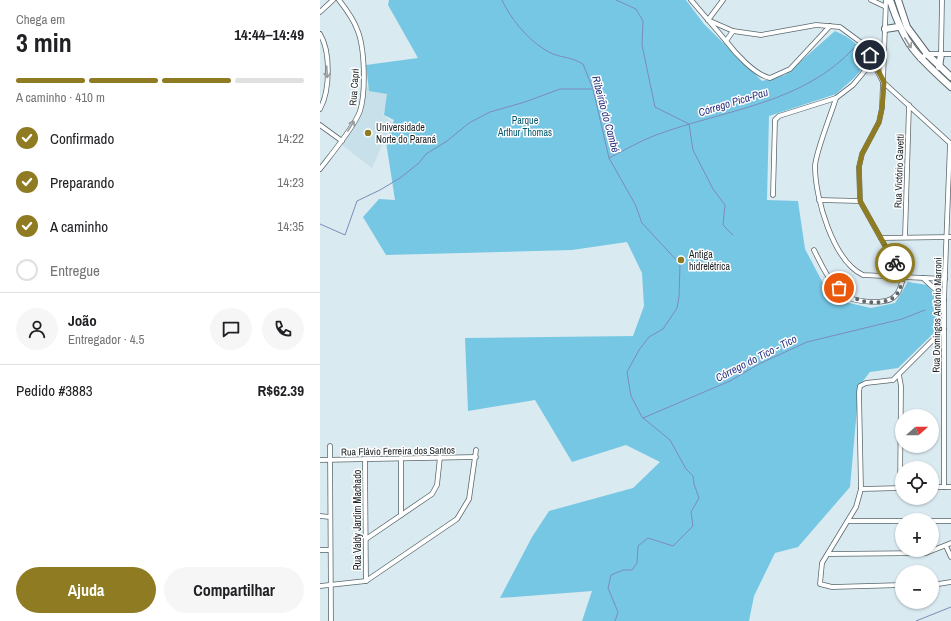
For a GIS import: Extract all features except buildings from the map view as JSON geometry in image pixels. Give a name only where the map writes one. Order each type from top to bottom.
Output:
[{"type":"main road","points":[[890,0],[898,27],[908,44],[920,59],[951,87]]},
{"type":"main road","points":[[898,0],[907,27],[927,54],[951,77]]},
{"type":"main road","points":[[885,29],[898,27]]},
{"type":"main road","points":[[939,67],[941,54]]},
{"type":"street","points":[[320,12],[333,0]]},
{"type":"street","name":"Rua Capri","points":[[320,169],[342,141],[360,111],[364,73],[358,29],[349,12],[340,0]]},
{"type":"street","points":[[691,0],[744,61],[762,76],[770,78],[790,69],[830,26]]},
{"type":"street","points":[[708,20],[722,0]]},
{"type":"street","points":[[871,0],[884,6]]},
{"type":"street","points":[[814,250],[831,281],[846,296],[869,302],[891,299],[901,290],[903,278],[860,201],[859,167],[862,154],[879,122],[884,82],[884,6],[886,0]]},
{"type":"street","points":[[941,54],[942,0]]},
{"type":"street","points":[[708,20],[733,31],[761,35],[816,24],[840,28],[863,44],[884,82],[951,144]]},
{"type":"street","points":[[726,41],[733,31]]},
{"type":"street","points":[[320,34],[326,48],[328,77],[325,100],[320,109]]},
{"type":"street","points":[[870,55],[883,50]]},
{"type":"street","points":[[920,59],[927,54],[951,54]]},
{"type":"street","points":[[773,195],[775,120],[779,116],[836,98],[853,85],[873,61]]},
{"type":"street","points":[[836,98],[815,166],[819,200],[828,231],[853,271],[863,275],[945,279]]},
{"type":"street","name":"Rua Victório Gavetti","points":[[905,237],[909,105]]},
{"type":"street","points":[[320,125],[342,141]]},
{"type":"street","name":"Rua Domingos Antônio Marroni","points":[[944,487],[944,300],[949,237],[951,144]]},
{"type":"street","points":[[819,200],[860,201]]},
{"type":"street","points":[[881,238],[949,237]]},
{"type":"street","points":[[922,278],[938,292],[944,300]]},
{"type":"street","points":[[944,316],[951,316]]},
{"type":"street","points":[[895,585],[832,586],[820,584],[822,563],[856,507],[861,489],[860,386],[866,383],[891,381],[899,375],[944,329]]},
{"type":"street","points":[[899,375],[901,386],[901,461]]},
{"type":"street","points":[[330,446],[330,621]]},
{"type":"street","points":[[320,586],[366,581],[457,519],[469,499],[476,450]]},
{"type":"street","points":[[366,538],[432,494],[437,485],[440,457]]},
{"type":"street","name":"Rua Flávio Ferreira dos Santos","points":[[320,460],[476,457]]},
{"type":"street","points":[[401,458],[401,515]]},
{"type":"street","name":"Rua Valdy Jardim Machado","points":[[365,459],[366,581]]},
{"type":"street","points":[[939,487],[951,487]]},
{"type":"street","points":[[861,489],[895,488]]},
{"type":"street","points":[[320,516],[330,516]]},
{"type":"street","points":[[848,522],[895,521]]},
{"type":"street","points":[[939,521],[951,521]]},
{"type":"street","points":[[828,554],[926,553],[951,543]]},
{"type":"street","points":[[946,546],[951,557]]},
{"type":"street","points":[[320,550],[330,550]]},
{"type":"street","points":[[939,584],[951,582]]},
{"type":"shaded area","name":"Universidade Norte do Paraná","points":[[365,87],[392,88],[383,115],[392,122],[372,168],[342,145],[363,111]]},
{"type":"green space","name":"Parque Arthur Thomas","points":[[389,0],[686,0],[704,24],[762,81],[785,75],[835,31],[854,42],[870,60],[854,78],[836,94],[769,116],[767,200],[798,201],[805,249],[824,285],[845,302],[871,308],[895,303],[908,282],[927,285],[940,301],[936,331],[898,368],[870,372],[859,386],[850,487],[798,547],[775,553],[754,596],[749,621],[582,621],[592,591],[500,598],[532,537],[549,511],[633,488],[660,462],[626,445],[572,462],[535,400],[468,411],[465,338],[633,336],[644,306],[642,273],[627,242],[572,250],[386,255],[363,217],[379,199],[395,200],[386,142],[394,120],[384,115],[387,94],[369,91],[366,65],[418,58],[388,5]]},
{"type":"waterway","name":"Ribeirão do Cambé","points":[[502,0],[517,24],[537,45],[553,54],[583,64],[593,89],[609,158],[635,204],[642,223],[680,264],[679,297],[677,308],[663,329],[649,337],[639,350],[627,372],[631,396],[642,417],[670,440],[686,469],[693,476],[699,498],[691,512],[693,526],[673,546],[648,538],[638,546],[637,563],[632,570],[623,570],[611,575],[608,588],[618,612],[615,621]]},
{"type":"waterway","points":[[616,0],[636,9],[643,21],[642,45],[655,107],[689,124],[693,150],[713,189],[725,205],[723,225],[733,235]]},
{"type":"waterway","name":"Córrego Pica-Pau","points":[[609,158],[656,135],[787,94],[811,82],[834,67],[854,48]]},
{"type":"waterway","points":[[320,224],[345,235],[357,201],[400,178],[419,163],[426,154],[447,141],[469,123],[490,112],[525,102],[560,89],[592,89]]},
{"type":"waterway","name":"Córrego do Tico - Tico","points":[[643,418],[730,381],[759,364],[807,342],[902,319],[925,310]]},
{"type":"waterway","points":[[916,621],[951,607]]},
{"type":"way so far","points":[[839,288],[846,296],[869,302],[891,299],[901,290],[903,278],[895,263]]},
{"type":"place","name":"Universidade Norte do Paraná","points":[[368,133]]},
{"type":"place","name":"Antiga hidrelétrica","points":[[681,260]]},
{"type":"route","points":[[870,55],[884,82],[882,108],[879,122],[867,142],[859,167],[860,201],[895,263]]}]
